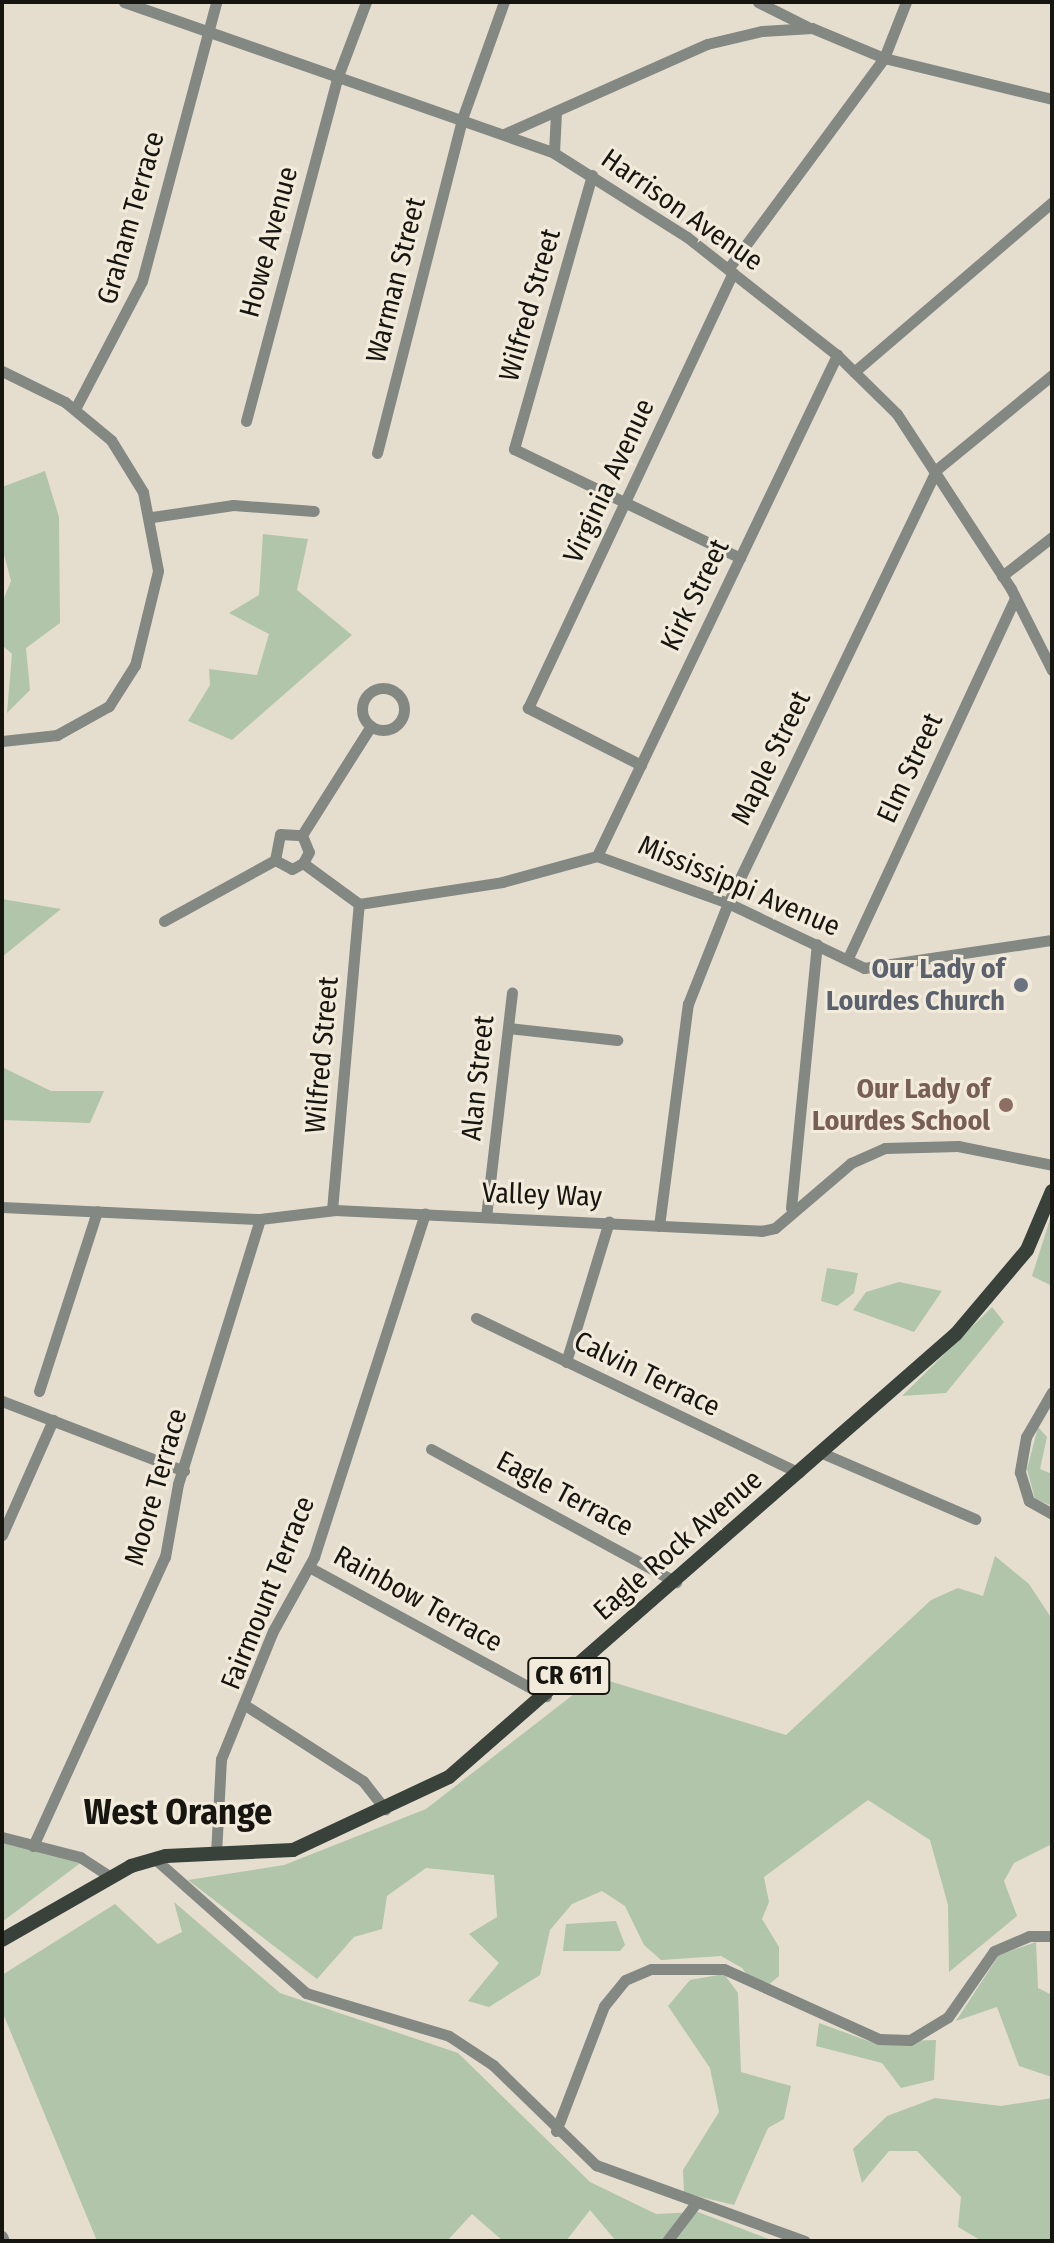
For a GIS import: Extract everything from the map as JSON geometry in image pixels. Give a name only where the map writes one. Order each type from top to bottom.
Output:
[{"type":"main road","name":"Eagle Rock Avenue","points":[[2,1940],[109,1876],[155,1859],[293,1850],[449,1777],[546,1696],[822,1453],[1001,1286],[1027,1250],[1052,1191]]},
{"type":"street","name":"Harrison Avenue","points":[[124,2],[554,153],[592,175],[731,271],[837,355],[897,414],[1002,576],[1052,670]]},
{"type":"street","name":"Graham Terrace","points":[[75,409],[142,281],[216,2]]},
{"type":"street","name":"Howe Avenue","points":[[246,421],[338,76],[366,2]]},
{"type":"street","name":"Warman Street","points":[[377,453],[462,119],[504,2]]},
{"type":"street","points":[[758,2],[884,58],[1052,99]]},
{"type":"street","name":"Virginia Avenue","points":[[641,765],[528,708],[731,271],[884,58],[906,2]]},
{"type":"street","points":[[504,134],[707,44],[812,28]]},
{"type":"street","points":[[554,153],[556,112]]},
{"type":"street","name":"Wilfred Street","points":[[592,175],[514,449],[625,502]]},
{"type":"street","points":[[854,372],[1052,202]]},
{"type":"street","name":"Kirk Street","points":[[597,856],[837,355]]},
{"type":"street","points":[[2,371],[75,409],[123,456],[152,517],[157,591],[124,687],[79,727],[2,741]]},
{"type":"street","name":"Maple Street","points":[[659,1226],[688,1004],[728,903],[936,470],[1052,375]]},
{"type":"street","points":[[625,502],[740,558]]},
{"type":"street","points":[[152,517],[233,505],[314,511]]},
{"type":"street","points":[[1002,576],[1052,537]]},
{"type":"street","name":"Elm Street","points":[[848,958],[1015,598]]},
{"type":"street","points":[[302,835],[371,726]]},
{"type":"street","points":[[275,860],[280,834],[302,835]]},
{"type":"street","points":[[275,860],[292,869],[303,863],[309,852],[302,835]]},
{"type":"street","name":"Mississippi Avenue","points":[[359,904],[502,882],[597,856],[728,903],[848,958],[881,969],[1052,940]]},
{"type":"street","points":[[164,921],[275,860]]},
{"type":"street","points":[[303,863],[359,904]]},
{"type":"street","name":"Wilfred Street","points":[[332,1210],[359,904]]},
{"type":"street","points":[[791,1208],[817,944]]},
{"type":"street","name":"Alan Street","points":[[486,1217],[512,992]]},
{"type":"street","points":[[508,1028],[617,1040]]},
{"type":"street","name":"Valley Way","points":[[2,1207],[260,1219],[332,1210],[609,1221],[761,1231],[775,1228],[791,1208],[885,1148],[958,1146],[1052,1165]]},
{"type":"street","points":[[39,1391],[97,1211]]},
{"type":"street","name":"Fairmount Terrace","points":[[216,1854],[216,1782],[248,1707],[273,1631],[309,1567],[425,1214]]},
{"type":"street","name":"Moore Terrace","points":[[33,1846],[165,1557],[184,1471],[260,1219]]},
{"type":"street","points":[[566,1362],[609,1221]]},
{"type":"street","name":"Calvin Terrace","points":[[476,1318],[799,1473]]},
{"type":"street","points":[[1052,1392],[1026,1437],[1020,1472],[1029,1501],[1052,1514]]},
{"type":"street","points":[[2,1401],[184,1471]]},
{"type":"street","points":[[2,1535],[53,1420]]},
{"type":"street","name":"Eagle Terrace","points":[[431,1449],[676,1582]]},
{"type":"street","points":[[822,1453],[975,1519]]},
{"type":"street","name":"Rainbow Terrace","points":[[309,1567],[546,1696]]},
{"type":"street","points":[[248,1707],[363,1781],[385,1809]]},
{"type":"street","points":[[2,1837],[80,1857],[109,1876]]},
{"type":"street","points":[[155,1859],[306,1993],[449,2036],[493,2065],[556,2131],[596,2165],[805,2241]]},
{"type":"street","points":[[556,2131],[604,2006],[625,1980],[651,1969],[724,1969],[879,2039],[910,2040],[948,2017],[994,1951],[1029,1936],[1052,1936]]},
{"type":"street","points":[[667,2241],[696,2203]]},
{"type":"green space","points":[[45,471],[59,517],[60,623],[26,648],[30,690],[7,713],[12,654],[2,645],[2,603],[11,581],[2,547],[2,487]]},
{"type":"green space","points":[[263,534],[308,539],[297,590],[352,635],[232,740],[188,721],[210,685],[209,669],[257,675],[269,634],[229,613],[259,595]]},
{"type":"green space","points":[[2,899],[61,909],[2,957]]},
{"type":"green space","points":[[2,1067],[51,1091],[104,1091],[90,1123],[2,1120]]},
{"type":"green space","points":[[1052,1213],[1052,1286],[1032,1276]]},
{"type":"green space","points":[[827,1268],[858,1273],[854,1293],[837,1306],[821,1301]]},
{"type":"green space","points":[[899,1282],[942,1291],[914,1332],[853,1310],[866,1292]]},
{"type":"green space","points":[[992,1307],[1004,1322],[946,1393],[902,1396]]},
{"type":"green space","points":[[1038,1427],[1047,1437],[1040,1469],[1052,1474],[1052,1506],[1035,1499],[1027,1469]]},
{"type":"green space","points":[[995,1556],[1029,1584],[1052,1619],[1052,1844],[1014,1863],[1004,1881],[1017,1916],[949,1972],[948,1905],[930,1840],[868,1800],[764,1877],[769,1902],[762,1919],[779,1947],[779,1976],[760,1992],[742,1968],[721,1956],[661,1960],[644,1945],[625,1906],[602,1891],[572,1904],[550,1930],[540,1975],[489,2007],[468,2001],[499,1963],[469,1934],[497,1917],[494,1875],[426,1868],[387,1896],[382,1929],[354,1937],[317,1979],[188,1880],[284,1865],[426,1809],[596,1677],[786,1735],[931,1600],[958,1588],[983,1596]]},
{"type":"green space","points":[[2,1842],[83,1861],[2,1922]]},
{"type":"green space","points":[[174,1902],[280,1993],[458,2053],[590,2182],[656,2214],[698,2212],[774,2241],[616,2241],[590,2210],[566,2241],[503,2241],[472,2214],[447,2241],[97,2241],[2,2011],[2,1975],[115,1904],[158,1944],[182,1932]]},
{"type":"green space","points":[[616,1921],[625,1945],[620,1951],[563,1951],[566,1924]]},
{"type":"green space","points":[[1036,1942],[1038,1988],[1052,1995],[1052,2077],[1019,2066],[997,2007],[956,2021],[999,1955]]},
{"type":"green space","points":[[724,1974],[738,1993],[741,2072],[791,2086],[784,2119],[768,2128],[734,2205],[684,2193],[683,2170],[719,2112],[710,2068],[668,2006],[690,1980]]},
{"type":"green space","points":[[819,2023],[871,2042],[936,2040],[934,2080],[901,2088],[882,2063],[816,2046]]},
{"type":"green space","points":[[935,2098],[1001,2106],[1052,2098],[1052,2241],[982,2241],[958,2227],[961,2197],[917,2151],[889,2151],[862,2183],[853,2149],[887,2116]]},
{"type":"place","name":"Our Lady of Lourdes Church","points":[[1021,985]]},
{"type":"place","name":"Our Lady of Lourdes School","points":[[1006,1105]]},
{"type":"district","name":"West Orange","points":[[178,1813]]}]
